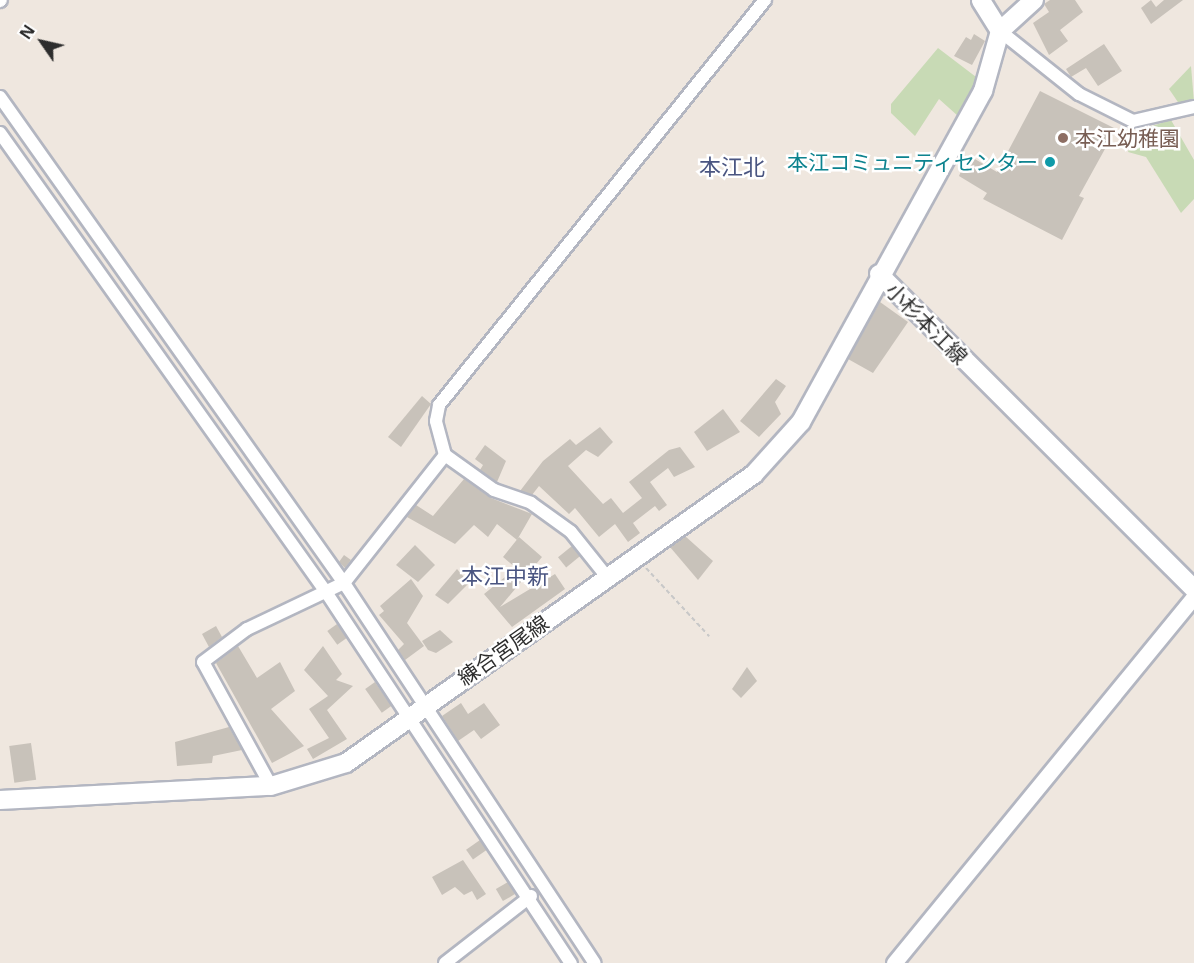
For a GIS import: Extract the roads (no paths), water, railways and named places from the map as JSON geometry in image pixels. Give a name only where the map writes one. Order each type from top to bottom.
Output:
[{"type":"main road","points":[[981,0],[1000,31],[1034,0]]},
{"type":"main road","name":"小杉本江線","points":[[1000,31],[983,91],[879,274],[1194,589]]},
{"type":"main road","name":"練合宮尾線","points":[[0,800],[271,786],[346,763],[424,705],[754,474],[783,446],[879,274]]},
{"type":"street","points":[[607,577],[571,532],[531,503],[494,490],[445,455],[436,421],[439,405],[765,0]]},
{"type":"street","points":[[1000,31],[1079,94],[1133,121],[1194,107]]},
{"type":"street","points":[[0,98],[344,583],[595,963]]},
{"type":"street","points":[[0,133],[326,592],[408,718],[531,897],[571,963]]},
{"type":"street","points":[[271,786],[203,662],[247,629],[344,583],[445,455]]},
{"type":"street","points":[[894,963],[1194,596]]},
{"type":"street","points":[[445,963],[531,897]]},
{"type":"place","name":"本江幼稚園","points":[[1063,138]]},
{"type":"place","name":"本江コミュニティセンター","points":[[1050,162]]},
{"type":"district","name":"本江北","points":[[732,167]]},
{"type":"district","name":"本江中新","points":[[505,576]]}]
